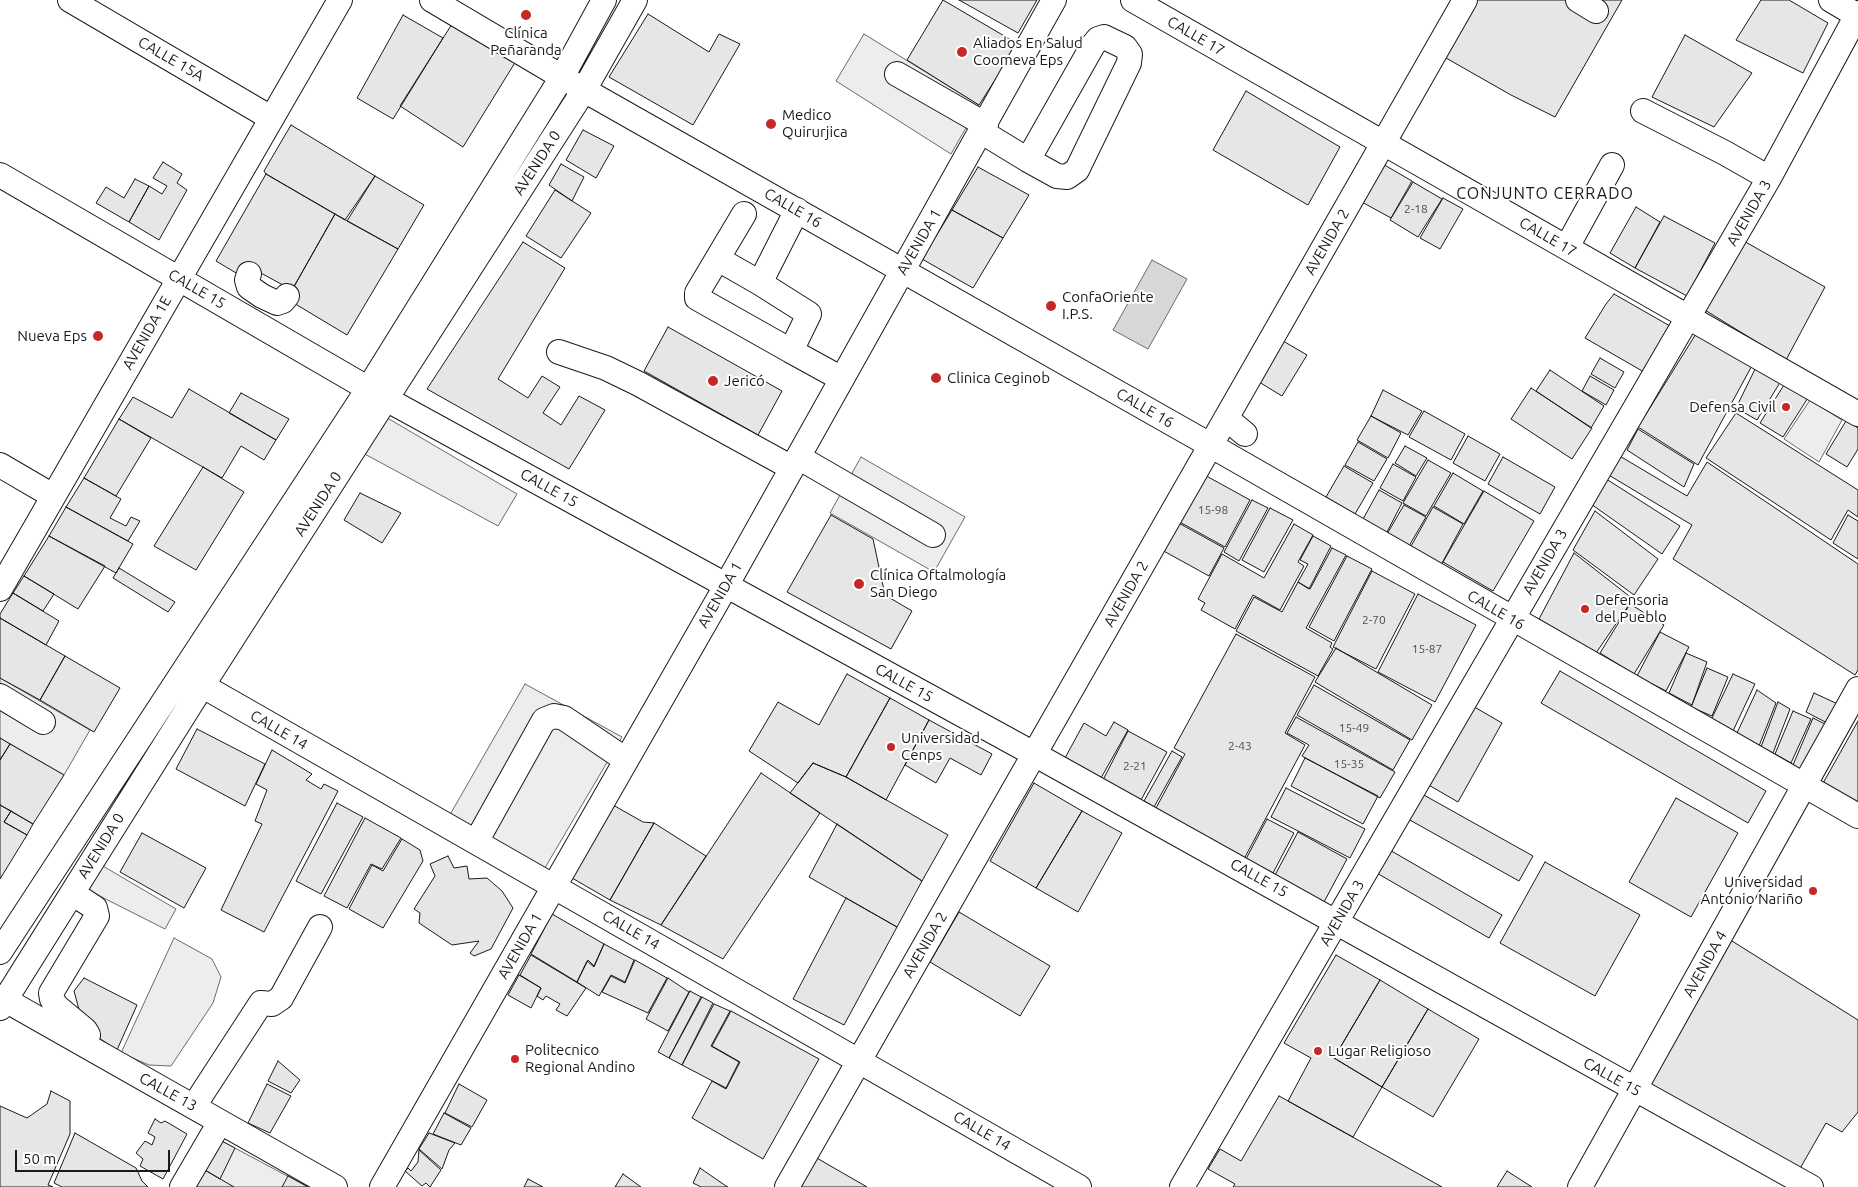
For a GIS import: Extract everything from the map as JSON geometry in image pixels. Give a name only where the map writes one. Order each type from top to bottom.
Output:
[{"type":"street","name":"CALLE 15A","points":[[70,0],[272,118]]},
{"type":"street","name":"AVENIDA 1E","points":[[0,589],[340,0]]},
{"type":"street","name":"CALLE 16","points":[[432,0],[584,90],[1210,445],[1247,448],[1512,619],[1858,816]]},
{"type":"street","name":"AVENIDA 0","points":[[2,1002],[202,686],[377,394],[562,76],[604,0]]},
{"type":"street","name":"AVENIDA 0","points":[[0,952],[182,674],[377,394],[584,90],[635,0]]},
{"type":"street","name":"AVENIDA 1","points":[[382,1187],[726,586],[1054,0]]},
{"type":"street","name":"CALLE 17","points":[[1133,0],[1858,414]]},
{"type":"street","name":"AVENIDA 2","points":[[787,1187],[1464,0]]},
{"type":"street","points":[[1831,0],[1858,15]]},
{"type":"street","name":"AVENIDA 3","points":[[1182,1187],[1689,317],[1769,178],[1858,15]]},
{"type":"street","points":[[897,74],[984,128],[1028,160],[1057,176],[1068,177],[1077,170],[1129,63],[1130,54],[1125,47],[1104,38],[1098,39],[1028,160]]},
{"type":"street","points":[[1643,111],[1725,152],[1769,178]]},
{"type":"street","points":[[1567,247],[1612,165]]},
{"type":"street","name":"CALLE 15","points":[[0,175],[377,394],[1338,922],[1634,1090],[1811,1187]]},
{"type":"street","points":[[760,283],[797,210]]},
{"type":"street","points":[[744,214],[696,294],[697,298],[842,379]]},
{"type":"street","points":[[718,259],[809,314],[791,351]]},
{"type":"street","points":[[249,274],[247,280],[249,287],[262,296],[277,303],[283,301],[287,296]]},
{"type":"street","points":[[250,319],[262,296]]},
{"type":"street","points":[[559,352],[606,368],[639,384],[795,462],[933,535]]},
{"type":"street","points":[[1226,418],[1247,448]]},
{"type":"street","points":[[0,465],[53,496]]},
{"type":"street","name":"CALLE 14","points":[[182,674],[1079,1187]]},
{"type":"street","name":"AVENIDA 4","points":[[1580,1187],[1858,689]]},
{"type":"street","points":[[0,696],[44,722]]},
{"type":"street","points":[[476,842],[544,720],[554,716],[564,718],[626,760]]},
{"type":"street","points":[[72,893],[95,908],[97,916],[51,992],[52,1000],[56,1006],[85,1030],[88,1035],[85,1046]]},
{"type":"street","points":[[194,1106],[261,1003],[272,1004],[281,998],[320,927]]},
{"type":"street","name":"CALLE 13","points":[[2,1002],[194,1106],[335,1187]]},
{"type":"street","points":[[182,1187],[220,1122]]},
{"type":"shaded area","points":[[864,34],[979,105],[951,154],[836,81]]},
{"type":"shaded area","points":[[1152,260],[1187,279],[1148,349],[1113,330]]},
{"type":"shaded area","points":[[1810,400],[1842,420],[1819,462],[1784,439]]},
{"type":"shaded area","points":[[384,416],[517,494],[498,526],[361,452]]},
{"type":"shaded area","points":[[861,457],[965,517],[934,572],[830,513]]},
{"type":"shaded area","points":[[0,678],[90,730],[64,775],[0,738]]},
{"type":"shaded area","points":[[525,684],[622,737],[539,878],[444,825]]},
{"type":"shaded area","points":[[91,859],[176,909],[165,929],[76,884]]},
{"type":"shaded area","points":[[174,938],[212,959],[221,977],[213,1003],[171,1066],[149,1065],[121,1053]]},
{"type":"shaded area","points":[[216,1138],[308,1187],[186,1187]]},
{"type":"building","name":"Aliados En Salud Coomeva Eps","points":[[943,0],[1018,44],[979,105],[907,60]]},
{"type":"building","points":[[959,0],[1037,0],[1018,33]]},
{"type":"building","points":[[1477,0],[1622,0],[1555,117],[1511,95],[1446,58]]},
{"type":"building","points":[[1761,0],[1789,0],[1828,23],[1803,73],[1736,40]]},
{"type":"building","points":[[648,14],[709,52],[719,34],[740,44],[693,125],[609,77]]},
{"type":"building","points":[[403,15],[443,38],[393,119],[357,98]]},
{"type":"building","points":[[452,24],[516,61],[463,147],[400,106]]},
{"type":"building","points":[[1685,35],[1752,73],[1714,127],[1652,97]]},
{"type":"building","points":[[1246,91],[1340,147],[1308,205],[1213,150]]},
{"type":"building","points":[[291,125],[375,176],[345,220],[266,174],[264,171]]},
{"type":"building","points":[[583,130],[614,146],[596,178],[566,160]]},
{"type":"building","points":[[163,162],[182,174],[177,183],[187,190],[159,240],[129,222],[149,186],[162,194],[167,186],[153,178]]},
{"type":"building","points":[[1381,163],[1412,181],[1391,218],[1360,201]]},
{"type":"building","points":[[561,164],[584,177],[572,201],[549,185]]},
{"type":"building","points":[[978,167],[1029,195],[1003,238],[952,210]]},
{"type":"building","points":[[266,174],[335,214],[292,290],[259,272],[253,283],[216,261]]},
{"type":"building","points":[[375,176],[424,205],[398,249],[347,221]]},
{"type":"building","points":[[135,179],[149,186],[129,222],[96,203],[106,187],[124,198]]},
{"type":"building","points":[[1413,182],[1442,199],[1418,237],[1390,220]]},
{"type":"building","points":[[555,190],[591,213],[561,258],[526,236]]},
{"type":"building","points":[[1443,198],[1463,209],[1440,249],[1420,238]]},
{"type":"building","points":[[1636,207],[1660,222],[1635,268],[1610,253]]},
{"type":"building","points":[[952,210],[1003,238],[973,288],[922,259]]},
{"type":"building","points":[[335,214],[398,249],[347,335],[287,299]]},
{"type":"building","points":[[1664,216],[1715,243],[1687,296],[1635,268]]},
{"type":"building","points":[[1742,240],[1825,287],[1786,360],[1700,307]]},
{"type":"building","points":[[523,242],[565,268],[498,379],[528,398],[542,376],[560,387],[543,413],[561,425],[579,396],[605,410],[569,469],[427,389]]},
{"type":"building","points":[[1614,294],[1670,326],[1644,372],[1585,338]]},
{"type":"building","name":"Jericó","points":[[668,327],[782,391],[758,435],[644,371]]},
{"type":"building","points":[[1699,329],[1755,360],[1698,465],[1638,427]]},
{"type":"building","points":[[1278,338],[1307,355],[1282,396],[1254,379]]},
{"type":"building","points":[[1600,358],[1624,372],[1615,388],[1591,374]]},
{"type":"building","points":[[1758,363],[1784,376],[1757,420],[1736,408]]},
{"type":"building","points":[[1550,370],[1604,406],[1591,428],[1536,391]]},
{"type":"building","points":[[1590,376],[1614,390],[1606,405],[1582,391]]},
{"type":"building","name":"Defensa Civil","points":[[1789,377],[1813,390],[1783,437],[1760,423]]},
{"type":"building","points":[[1531,388],[1592,428],[1572,459],[1511,419]]},
{"type":"building","points":[[189,389],[276,440],[264,460],[241,446],[222,478],[119,419],[133,397],[172,418]]},
{"type":"building","points":[[1383,390],[1422,411],[1408,435],[1371,416]]},
{"type":"building","points":[[241,393],[289,419],[276,440],[229,413]]},
{"type":"building","points":[[1424,411],[1465,434],[1451,460],[1409,437]]},
{"type":"building","points":[[1736,413],[1858,490],[1858,517],[1848,510],[1831,540],[1706,458]]},
{"type":"building","points":[[1371,416],[1401,433],[1388,458],[1357,440]]},
{"type":"building","points":[[119,419],[151,438],[116,496],[84,478]]},
{"type":"building","points":[[1846,421],[1858,428],[1858,449],[1847,467],[1826,454]]},
{"type":"building","points":[[1638,429],[1694,464],[1684,487],[1627,450]]},
{"type":"building","points":[[1468,436],[1500,454],[1485,481],[1453,463]]},
{"type":"building","points":[[1358,442],[1387,459],[1374,481],[1345,465]]},
{"type":"building","points":[[1405,446],[1427,458],[1416,476],[1395,463]]},
{"type":"building","points":[[1613,452],[1687,496],[1707,462],[1858,564],[1858,670],[1855,675],[1673,559],[1692,525],[1602,471]]},
{"type":"building","points":[[1503,457],[1555,487],[1540,514],[1488,484]]},
{"type":"building","points":[[1428,460],[1451,473],[1426,516],[1403,503]]},
{"type":"building","points":[[1393,464],[1416,477],[1403,501],[1380,488]]},
{"type":"building","points":[[1344,466],[1373,483],[1355,514],[1326,497]]},
{"type":"building","points":[[203,467],[244,492],[196,570],[154,546]]},
{"type":"building","points":[[1201,473],[1250,500],[1225,547],[1176,520]]},
{"type":"building","points":[[1453,473],[1483,491],[1464,524],[1434,506]]},
{"type":"building","points":[[1600,475],[1680,526],[1662,554],[1588,502]]},
{"type":"building","points":[[84,478],[121,499],[110,518],[126,526],[131,517],[140,521],[128,541],[66,507]]},
{"type":"building","points":[[1379,490],[1402,503],[1386,534],[1362,521]]},
{"type":"building","points":[[1484,491],[1534,521],[1493,591],[1443,562]]},
{"type":"building","points":[[360,493],[401,513],[382,543],[344,520]]},
{"type":"building","points":[[1252,500],[1268,508],[1239,561],[1224,552]]},
{"type":"building","points":[[1404,505],[1426,517],[1409,546],[1387,534]]},
{"type":"building","points":[[66,507],[133,544],[116,573],[49,536]]},
{"type":"building","points":[[1433,507],[1463,524],[1441,565],[1410,548]]},
{"type":"building","points":[[1270,508],[1293,520],[1264,572],[1242,560]]},
{"type":"building","points":[[1595,511],[1658,559],[1634,595],[1573,550]]},
{"type":"building","name":"Clínica Oftalmología San Diego","points":[[831,515],[873,539],[885,595],[912,611],[891,649],[787,592]]},
{"type":"building","points":[[1848,515],[1858,521],[1858,559],[1833,543]]},
{"type":"building","points":[[1175,521],[1224,548],[1209,576],[1160,549]]},
{"type":"building","points":[[1294,524],[1313,535],[1298,562],[1304,566],[1280,610],[1253,595],[1235,629],[1201,610],[1205,603],[1198,599],[1222,554],[1264,578]]},
{"type":"building","points":[[49,536],[105,566],[78,609],[24,576]]},
{"type":"building","points":[[1313,536],[1331,546],[1309,589],[1298,582],[1308,564],[1300,560]]},
{"type":"building","points":[[1332,548],[1346,555],[1306,628],[1332,643],[1330,647],[1333,649],[1318,676],[1236,631],[1254,597],[1282,612],[1298,582],[1310,589]]},
{"type":"building","name":"Defensoria del Pueblo","points":[[1574,553],[1633,599],[1596,653],[1539,619]]},
{"type":"building","points":[[1347,556],[1372,569],[1334,641],[1309,627]]},
{"type":"building","points":[[119,568],[175,602],[168,612],[113,578]]},
{"type":"building","points":[[1372,571],[1415,594],[1376,669],[1333,647]]},
{"type":"building","points":[[24,576],[54,594],[43,611],[13,593]]},
{"type":"building","points":[[13,593],[59,621],[46,645],[0,618],[0,614]]},
{"type":"building","points":[[1418,594],[1476,625],[1435,702],[1378,672]]},
{"type":"building","points":[[1630,604],[1664,625],[1634,674],[1600,653]]},
{"type":"building","points":[[0,618],[65,656],[40,700],[0,678]]},
{"type":"building","points":[[1660,632],[1689,647],[1666,691],[1637,676]]},
{"type":"building","points":[[1236,634],[1315,677],[1285,733],[1305,745],[1244,859],[1155,810],[1185,754],[1174,748]]},
{"type":"building","points":[[1336,648],[1432,705],[1412,740],[1315,682]]},
{"type":"building","points":[[1686,653],[1707,662],[1692,705],[1669,693]]},
{"type":"building","points":[[65,656],[120,688],[94,732],[40,700]]},
{"type":"building","points":[[1707,668],[1728,677],[1712,716],[1691,707]]},
{"type":"building","points":[[1560,671],[1766,791],[1748,823],[1541,703]]},
{"type":"building","points":[[847,674],[890,698],[846,777],[813,763],[798,783],[749,751],[778,702],[819,725]]},
{"type":"building","points":[[1733,674],[1755,684],[1733,731],[1711,720]]},
{"type":"building","points":[[1314,685],[1410,740],[1393,770],[1297,715]]},
{"type":"building","points":[[1757,690],[1776,703],[1759,746],[1737,733]]},
{"type":"building","points":[[1814,693],[1842,706],[1833,726],[1806,712]]},
{"type":"building","points":[[890,698],[929,720],[886,800],[846,777]]},
{"type":"building","points":[[1778,702],[1790,709],[1773,753],[1761,747]]},
{"type":"building","points":[[1471,705],[1502,723],[1458,802],[1427,784]]},
{"type":"building","points":[[1793,711],[1811,719],[1791,763],[1775,754]]},
{"type":"building","points":[[1296,717],[1395,772],[1380,798],[1302,756],[1309,745],[1287,733]]},
{"type":"building","points":[[1813,718],[1829,726],[1807,774],[1793,765]]},
{"type":"building","points":[[929,720],[992,754],[981,775],[950,758],[936,783],[905,765]]},
{"type":"building","points":[[1858,721],[1858,803],[1822,785]]},
{"type":"building","points":[[1114,722],[1128,730],[1101,778],[1065,758],[1084,723],[1106,736]]},
{"type":"building","points":[[197,729],[265,764],[245,806],[176,769]]},
{"type":"building","points":[[1128,731],[1167,752],[1141,800],[1103,780]]},
{"type":"building","points":[[0,738],[10,744],[0,760]]},
{"type":"building","points":[[10,744],[64,775],[33,824],[0,805],[0,760]]},
{"type":"building","points":[[272,750],[312,774],[306,780],[321,789],[324,784],[338,791],[264,932],[221,910],[262,824],[255,821],[267,790],[256,784]]},
{"type":"building","points":[[1172,751],[1182,757],[1154,807],[1144,801]]},
{"type":"building","points":[[1305,758],[1378,796],[1363,824],[1291,786]]},
{"type":"building","points":[[813,763],[846,777],[948,835],[922,881],[790,793]]},
{"type":"building","points":[[761,773],[820,813],[723,959],[661,925]]},
{"type":"building","points":[[1034,783],[1082,811],[1036,888],[990,861]]},
{"type":"building","points":[[1286,788],[1365,829],[1350,858],[1271,817]]},
{"type":"building","points":[[1422,794],[1533,856],[1519,881],[1408,819]]},
{"type":"building","points":[[1676,798],[1738,833],[1691,917],[1629,882]]},
{"type":"building","points":[[337,803],[363,817],[321,894],[296,881]]},
{"type":"building","points":[[0,805],[11,811],[4,822],[27,835],[0,879]]},
{"type":"building","points":[[613,805],[643,822],[654,823],[610,900],[572,878]]},
{"type":"building","points":[[11,811],[33,824],[27,835],[4,822]]},
{"type":"building","points":[[1082,811],[1122,833],[1078,912],[1036,888]]},
{"type":"building","points":[[365,818],[401,838],[382,869],[371,864],[347,908],[324,896]]},
{"type":"building","points":[[1267,819],[1294,833],[1273,873],[1246,859]]},
{"type":"building","points":[[654,823],[706,856],[661,925],[610,900]]},
{"type":"building","points":[[837,824],[922,881],[897,927],[809,877]]},
{"type":"building","points":[[1298,832],[1347,859],[1324,902],[1275,875]]},
{"type":"building","points":[[142,833],[206,868],[184,908],[120,872]]},
{"type":"building","points":[[402,839],[420,850],[423,861],[383,928],[349,909],[372,865],[383,871]]},
{"type":"building","points":[[1388,849],[1502,915],[1489,938],[1375,872]]},
{"type":"building","points":[[448,856],[454,868],[467,866],[469,879],[487,878],[502,891],[513,908],[491,949],[474,956],[470,953],[479,941],[452,945],[419,923],[420,913],[414,909],[435,876],[430,864]]},
{"type":"building","points":[[1545,862],[1640,915],[1595,996],[1500,943]]},
{"type":"building","points":[[846,898],[897,927],[844,1025],[793,999]]},
{"type":"building","points":[[959,912],[1050,966],[1020,1016],[930,962]]},
{"type":"building","points":[[552,914],[604,944],[594,966],[588,960],[577,982],[531,954]]},
{"type":"building","points":[[1724,936],[1858,1020],[1858,1112],[1842,1132],[1826,1123],[1798,1172],[1641,1090]]},
{"type":"building","points":[[604,944],[634,960],[625,982],[611,975],[599,996],[577,982],[587,961],[594,967]]},
{"type":"building","points":[[531,955],[586,988],[567,1016],[556,1010],[560,1004],[546,996],[543,1000],[537,996],[541,988],[520,975]]},
{"type":"building","name":"Lugar Religioso","points":[[1336,955],[1380,980],[1334,1058],[1382,1087],[1353,1137],[1288,1101],[1311,1058],[1284,1043]]},
{"type":"building","points":[[635,960],[667,978],[648,1013],[602,992],[611,976],[625,983]]},
{"type":"building","points":[[519,975],[541,988],[531,1008],[508,995]]},
{"type":"building","points":[[84,978],[137,1005],[117,1050],[84,1028],[74,991]]},
{"type":"building","points":[[668,978],[689,992],[668,1031],[646,1019]]},
{"type":"building","points":[[1380,980],[1428,1009],[1382,1087],[1334,1058]]},
{"type":"building","points":[[690,991],[701,997],[669,1058],[658,1052]]},
{"type":"building","points":[[702,997],[713,1003],[682,1065],[669,1058]]},
{"type":"building","points":[[714,1004],[730,1011],[711,1046],[739,1062],[726,1088],[682,1065]]},
{"type":"building","points":[[1428,1009],[1479,1039],[1433,1117],[1382,1087]]},
{"type":"building","points":[[731,1011],[819,1059],[763,1159],[692,1118],[712,1081],[726,1089],[740,1062],[712,1046]]},
{"type":"building","points":[[278,1061],[300,1080],[291,1093],[268,1081]]},
{"type":"building","points":[[267,1084],[291,1096],[270,1133],[248,1123]]},
{"type":"building","points":[[459,1084],[487,1100],[472,1127],[445,1113]]},
{"type":"building","points":[[51,1091],[70,1101],[70,1134],[48,1185],[53,1187],[0,1187],[0,1106],[27,1118],[47,1104]]},
{"type":"building","points":[[1279,1096],[1442,1187],[1233,1187],[1235,1184],[1208,1169],[1220,1149],[1241,1161]]},
{"type":"building","points":[[444,1113],[471,1128],[461,1145],[433,1134]]},
{"type":"building","points":[[155,1119],[161,1123],[165,1121],[187,1134],[163,1179],[140,1166],[143,1159],[136,1153],[145,1141],[152,1145],[155,1137],[148,1133]]},
{"type":"building","points":[[75,1133],[136,1168],[142,1181],[148,1187],[62,1187],[54,1183]]},
{"type":"building","points":[[429,1133],[455,1143],[449,1150],[442,1169],[419,1149]]},
{"type":"building","points":[[216,1138],[235,1148],[220,1179],[198,1166]]},
{"type":"building","points":[[419,1150],[441,1170],[430,1187],[426,1183],[422,1186],[405,1171],[408,1168],[411,1171],[418,1162]]},
{"type":"building","points":[[815,1157],[867,1187],[798,1187]]},
{"type":"building","points":[[198,1166],[234,1187],[192,1187]]},
{"type":"building","points":[[700,1168],[728,1187],[701,1187],[693,1183]]},
{"type":"building","points":[[1507,1171],[1532,1187],[1497,1187]]},
{"type":"building","points":[[623,1174],[641,1187],[615,1187]]},
{"type":"building","points":[[288,1176],[308,1187],[282,1187]]},
{"type":"building","points":[[528,1179],[543,1187],[524,1187]]},
{"type":"place","name":"Clínica Peñaranda","points":[[526,15]]},
{"type":"place","name":"Aliados En Salud Coomeva Eps","points":[[962,52]]},
{"type":"place","name":"Medico Quirurjica","points":[[771,124]]},
{"type":"place","name":"ConfaOriente I.P.S.","points":[[1051,306]]},
{"type":"place","name":"Nueva Eps","points":[[98,336]]},
{"type":"place","name":"Clinica Ceginob","points":[[936,378]]},
{"type":"place","name":"Jericó","points":[[713,381]]},
{"type":"place","name":"Defensa Civil","points":[[1786,407]]},
{"type":"place","name":"Clínica Oftalmología San Diego","points":[[859,584]]},
{"type":"place","name":"Defensoria del Pueblo","points":[[1585,609]]},
{"type":"place","name":"Universidad Cenps","points":[[891,747]]},
{"type":"place","name":"Universidad Antonio Nariño","points":[[1813,891]]},
{"type":"place","name":"Lugar Religioso","points":[[1318,1051]]},
{"type":"place","name":"Politecnico Regional Andino","points":[[515,1059]]},
{"type":"district","name":"CONJUNTO CERRADO","points":[[1545,194]]}]
